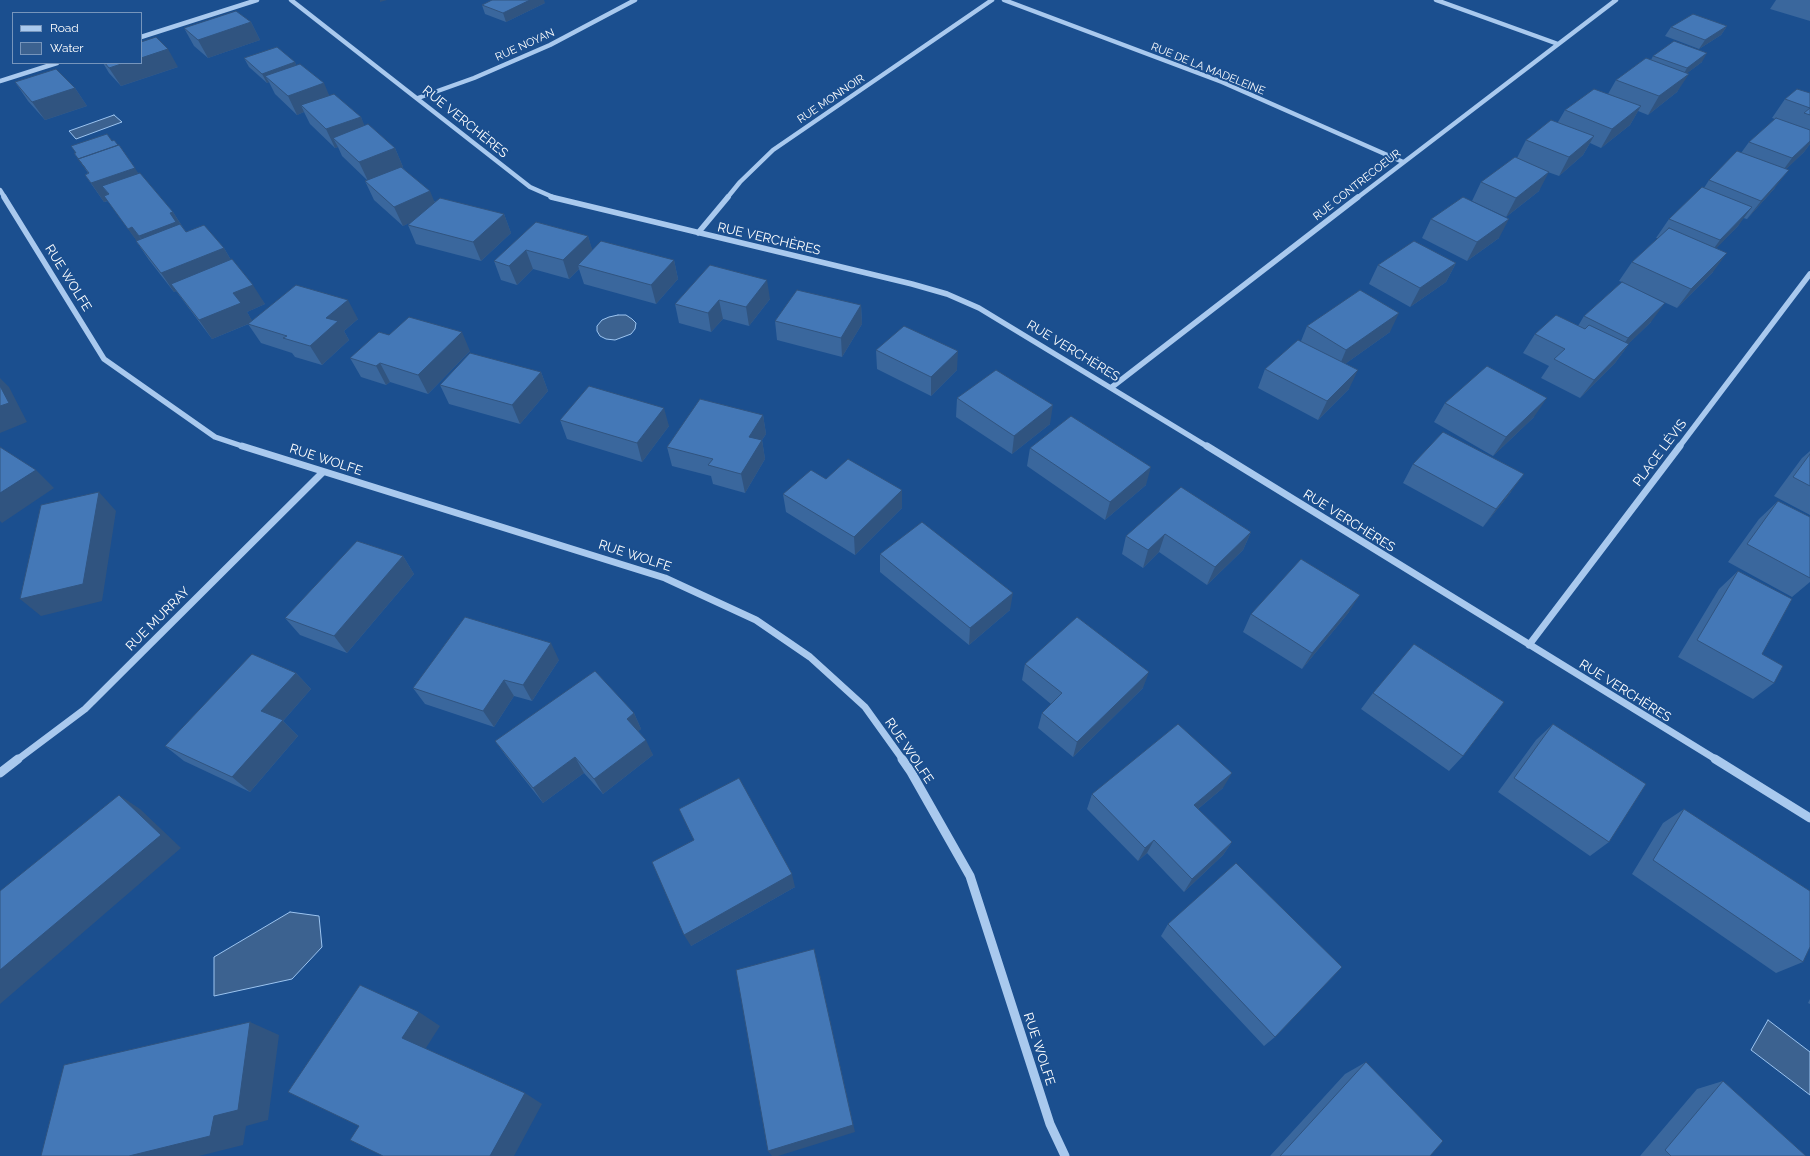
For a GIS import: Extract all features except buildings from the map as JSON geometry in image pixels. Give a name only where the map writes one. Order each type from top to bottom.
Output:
[{"type":"street","points":[[142,36],[257,0]]},
{"type":"street","name":"RUE VERCHÈRES","points":[[291,0],[515,175],[539,192],[560,200],[912,284],[947,294],[994,317],[1112,387],[1810,818]]},
{"type":"street","name":"RUE NOYAN","points":[[418,98],[474,78],[550,44],[635,0]]},
{"type":"street","name":"RUE MONNOIR","points":[[698,233],[745,176],[773,150],[992,0]]},
{"type":"street","name":"RUE DE LA MADELEINE","points":[[1004,0],[1222,82],[1403,162]]},
{"type":"street","points":[[1436,0],[1558,44]]},
{"type":"street","name":"RUE CONTRECOEUR","points":[[1112,387],[1403,162],[1616,0]]},
{"type":"street","points":[[0,81],[54,64]]},
{"type":"street","name":"RUE WOLFE","points":[[0,190],[104,359],[215,437],[665,578],[756,620],[816,662],[865,707],[911,772],[970,876],[1050,1124],[1065,1156]]},
{"type":"street","name":"PLACE LÉVIS","points":[[1529,645],[1810,274]]},
{"type":"street","name":"RUE MURRAY","points":[[0,773],[85,709],[323,472]]},
{"type":"water","points":[[114,115],[122,122],[76,139],[69,131]]},
{"type":"water","points":[[618,315],[626,315],[636,323],[635,329],[631,334],[615,340],[606,339],[600,336],[597,331],[597,326],[602,320]]},
{"type":"water","points":[[290,912],[319,916],[322,947],[292,979],[214,996],[214,957]]},
{"type":"water","points":[[1768,1020],[1810,1052],[1810,1095],[1751,1050]]}]
